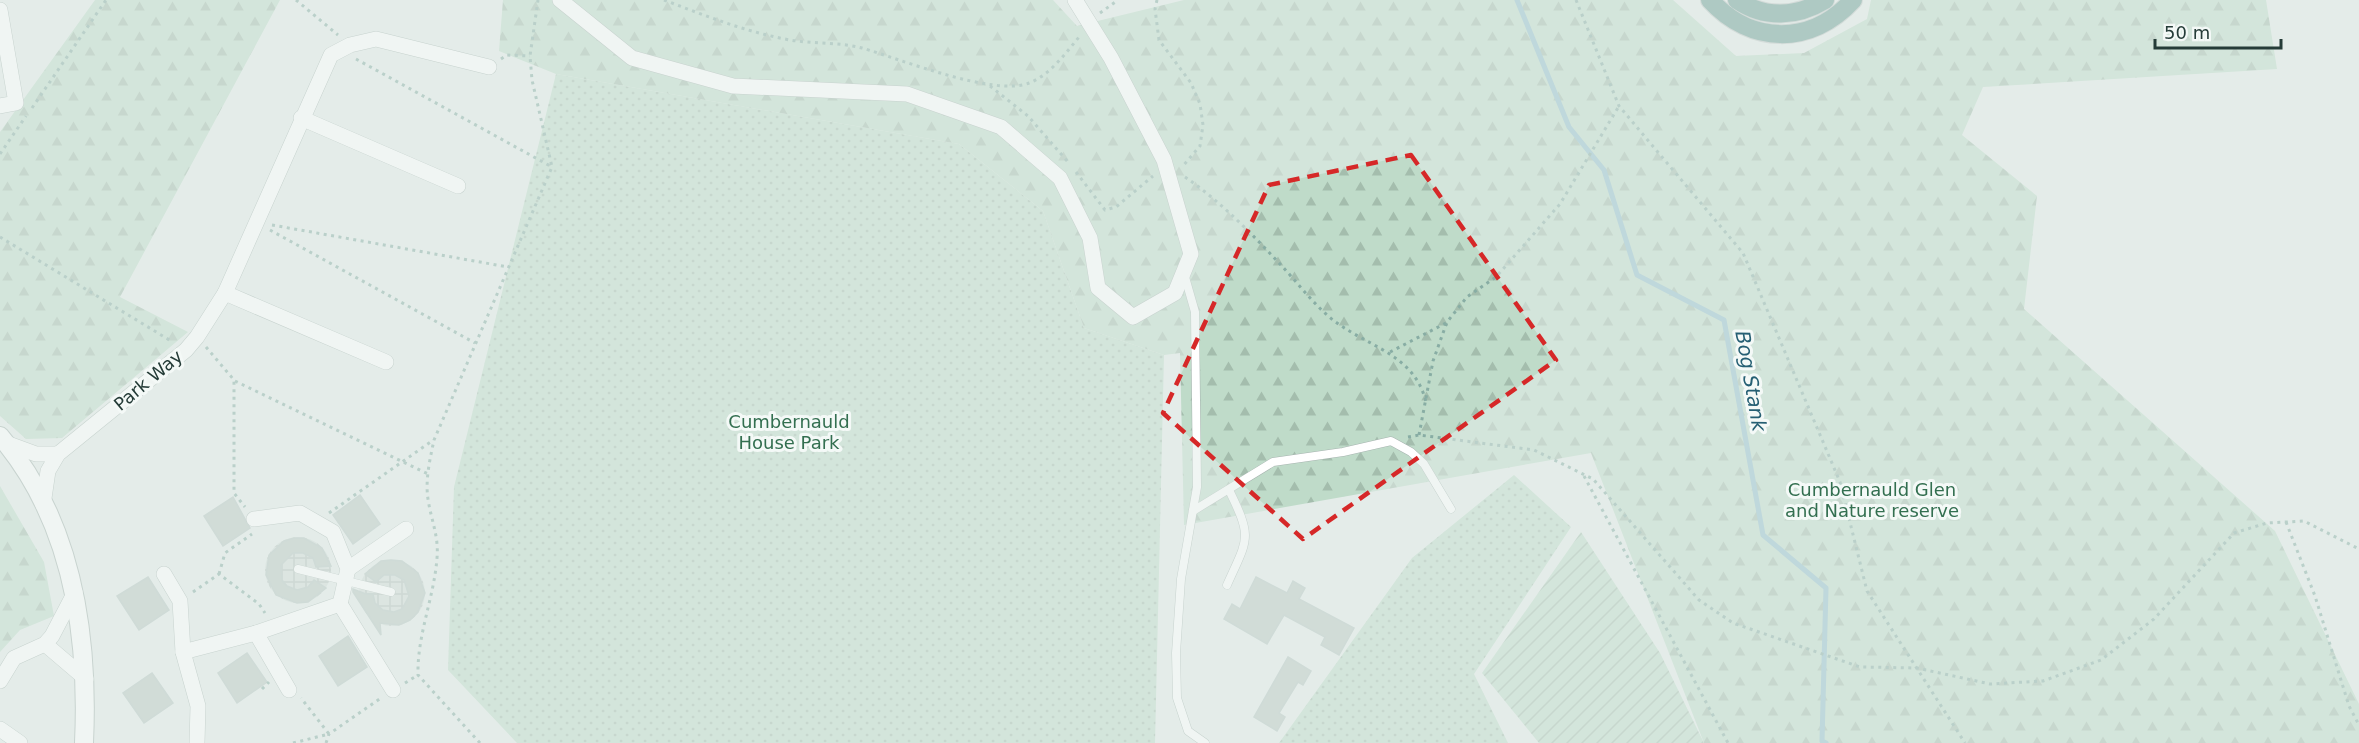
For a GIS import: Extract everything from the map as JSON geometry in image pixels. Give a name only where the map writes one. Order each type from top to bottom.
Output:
[{"type":"main road","points":[[1710,0],[1723,14],[1742,25],[1762,33],[1778,34],[1803,31],[1824,24],[1853,0]]},
{"type":"main road","points":[[1737,0],[1760,12],[1782,14],[1811,8],[1825,0]]},
{"type":"street","points":[[560,0],[632,58],[734,86],[908,94],[1001,126],[1060,178],[1090,238],[1098,288],[1133,317],[1175,293],[1191,254],[1165,166],[1111,58],[1075,0]]},
{"type":"street","points":[[0,10],[16,103],[0,106]]},
{"type":"street","name":"Park Way","points":[[43,505],[48,471],[58,454],[186,350],[197,337],[225,293],[301,118],[332,55],[350,45],[376,39],[489,67]]},
{"type":"street","points":[[301,118],[458,186]]},
{"type":"street","points":[[225,293],[386,362]]},
{"type":"street","points":[[3,439],[36,454],[58,454]]},
{"type":"street","points":[[3,439],[43,505],[62,548],[75,591],[83,636],[86,680],[84,743]]},
{"type":"street","points":[[254,519],[300,513],[333,532],[347,575],[340,604],[393,690]]},
{"type":"street","points":[[347,575],[406,529]]},
{"type":"street","points":[[164,574],[180,601],[183,652],[198,706],[197,743]]},
{"type":"street","points":[[0,681],[14,658],[45,644],[52,636],[75,591]]},
{"type":"street","points":[[183,652],[256,633],[340,604]]},
{"type":"street","points":[[256,633],[289,690]]},
{"type":"street","points":[[45,644],[86,680]]},
{"type":"street","points":[[0,729],[20,743]]},
{"type":"lane","points":[[1184,272],[1195,312],[1197,487],[1181,579],[1176,653],[1178,698],[1188,731],[1205,743]]},
{"type":"lane","points":[[1193,511],[1273,462],[1343,452],[1391,441],[1411,452],[1424,464],[1451,509]]},
{"type":"lane","points":[[1227,585],[1247,540],[1243,519],[1229,490]]},
{"type":"lane","points":[[298,569],[347,575],[391,592]]},
{"type":"path","points":[[0,154],[106,0]]},
{"type":"path","points":[[296,0],[350,45],[356,61],[552,167]]},
{"type":"path","points":[[480,743],[418,675],[418,652],[437,561],[438,536],[428,499],[428,474],[434,440],[552,167],[532,80],[530,56],[538,0]]},
{"type":"path","points":[[664,0],[734,27],[790,40],[860,48],[990,86],[1029,84],[1057,64],[1088,22],[1118,0]]},
{"type":"path","points":[[1157,0],[1155,9],[1159,40],[1191,83],[1200,104],[1203,125],[1200,146],[1178,171],[1200,187],[1245,229],[1335,322],[1390,352],[1422,385],[1426,402]]},
{"type":"path","points":[[1576,0],[1618,106],[1743,253],[1840,482],[1867,591],[1965,743]]},
{"type":"path","points":[[507,55],[530,56]]},
{"type":"path","points":[[990,86],[1028,116],[1106,210],[1116,207],[1165,166]]},
{"type":"path","points":[[1419,435],[1433,361],[1447,322],[1467,297],[1496,277],[1560,204],[1618,106]]},
{"type":"path","points":[[255,222],[508,267]]},
{"type":"path","points":[[255,222],[475,343]]},
{"type":"path","points":[[0,237],[186,350]]},
{"type":"path","points":[[1390,352],[1447,322]]},
{"type":"path","points":[[197,337],[234,380],[428,474]]},
{"type":"path","points":[[184,598],[219,574],[225,553],[253,533],[254,519],[234,493],[234,380]]},
{"type":"path","points":[[1391,441],[1419,435],[1534,450],[1593,479],[1616,502],[1699,600],[1733,623],[1860,667],[1917,668],[1990,684],[2043,681],[2101,660],[2154,619],[2234,533],[2267,523],[2304,522],[2340,537],[2359,549]]},
{"type":"path","points":[[316,522],[434,440]]},
{"type":"path","points":[[1583,474],[1728,743]]},
{"type":"path","points":[[2286,522],[2315,596],[2349,706],[2359,725]]},
{"type":"path","points":[[219,574],[259,604],[269,620]]},
{"type":"path","points":[[262,689],[270,681],[265,672]]},
{"type":"path","points":[[293,743],[328,734],[418,675]]},
{"type":"path","points":[[289,690],[302,699],[328,734],[326,743]]},
{"type":"highlighted area","points":[[1411,155],[1556,360],[1303,539],[1163,413],[1269,185]]},
{"type":"shaded area","points":[[298,537],[310,540],[321,547],[328,558],[331,570],[328,582],[321,593],[310,600],[298,603],[286,600],[275,593],[268,582],[265,570],[268,558],[275,547],[286,540]]},
{"type":"shaded area","points":[[392,560],[404,563],[415,570],[422,581],[425,593],[422,605],[415,616],[404,623],[392,626],[380,623],[369,616],[362,605],[359,593],[362,581],[369,570],[380,563]]},
{"type":"green space","points":[[95,0],[280,0],[120,297],[188,332],[62,438],[26,439],[0,416],[0,132]]},
{"type":"green space","name":"Cumbernauld Glen and Nature reserve","points":[[503,0],[1053,0],[1077,26],[1184,0],[1673,0],[1736,56],[1804,53],[1867,19],[1871,0],[2266,0],[2277,69],[1983,87],[1962,135],[2037,196],[2024,309],[2275,531],[2359,704],[2359,743],[1704,743],[1591,453],[1184,525],[1180,353],[1164,355],[1084,328],[1043,211],[959,144],[556,74],[499,51]]},
{"type":"green space","name":"Cumbernauld House Park","points":[[556,74],[959,144],[1043,211],[1084,328],[1164,355],[1155,743],[517,743],[448,670],[454,487]]},
{"type":"green space","points":[[1514,475],[1571,527],[1474,674],[1508,743],[1279,743],[1412,558]]},
{"type":"green space","points":[[0,486],[44,562],[54,616],[20,630],[0,652]]},
{"type":"green space","points":[[1581,532],[1660,653],[1704,743],[1539,743],[1482,673]]},
{"type":"building","points":[[360,495],[380,524],[353,544],[333,515]]},
{"type":"building","points":[[233,497],[250,528],[223,546],[204,516]]},
{"type":"building","points":[[304,538],[322,548],[331,566],[316,567],[313,558],[303,553],[293,553],[281,565],[282,580],[287,586],[297,590],[308,587],[314,580],[326,588],[308,602],[297,603],[276,595],[266,575],[269,555],[284,541]]},
{"type":"building","points":[[381,561],[402,561],[418,573],[425,593],[418,612],[410,620],[399,625],[380,623],[381,635],[353,589],[373,594],[375,603],[383,610],[394,612],[402,609],[409,596],[404,580],[395,575],[384,575],[376,582],[365,574]]},
{"type":"building","points":[[148,577],[169,610],[139,630],[117,596]]},
{"type":"building","points":[[1256,577],[1287,593],[1293,581],[1305,588],[1299,599],[1354,628],[1339,655],[1321,645],[1325,637],[1284,615],[1267,644],[1224,619],[1232,604],[1240,609]]},
{"type":"building","points":[[348,636],[367,667],[338,686],[319,656]]},
{"type":"building","points":[[247,653],[267,682],[237,703],[218,673]]},
{"type":"building","points":[[1288,657],[1311,671],[1303,685],[1298,682],[1279,713],[1285,717],[1277,731],[1254,717]]},
{"type":"building","points":[[152,673],[173,703],[144,723],[123,693]]},
{"type":"waterway","name":"Bog Stank","points":[[1517,0],[1569,127],[1604,170],[1637,275],[1724,320],[1763,535],[1826,588],[1822,741],[1826,743]]}]
